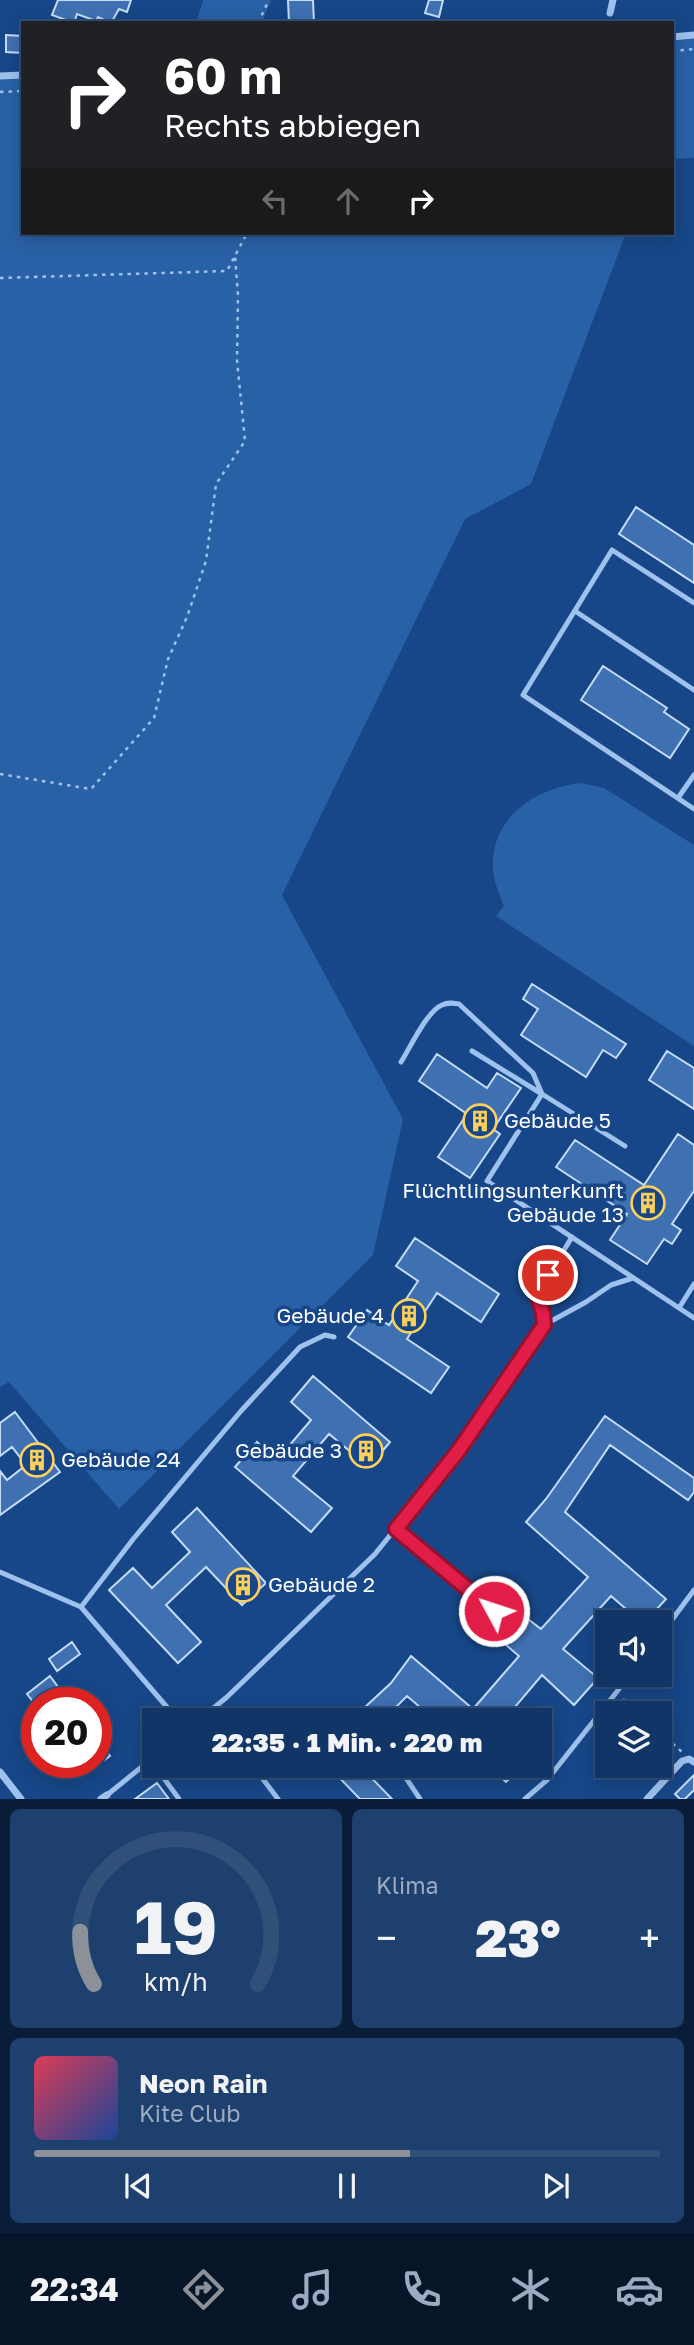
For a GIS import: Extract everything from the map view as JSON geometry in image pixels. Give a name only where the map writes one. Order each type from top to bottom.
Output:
[{"type":"street","points":[[610,13],[613,0]]},
{"type":"street","points":[[674,37],[694,35]]},
{"type":"street","points":[[0,76],[21,75]]},
{"type":"street","points":[[647,1799],[682,1762],[692,1760]]},
{"type":"street","points":[[0,1772],[21,1799]]},
{"type":"lane","points":[[694,603],[612,550],[523,695],[694,809]]},
{"type":"lane","points":[[575,611],[694,690]]},
{"type":"lane","points":[[678,799],[694,775]]},
{"type":"lane","points":[[401,1062],[431,1013],[439,1006],[459,1004],[533,1073],[542,1094]]},
{"type":"lane","points":[[472,1051],[625,1146]]},
{"type":"lane","points":[[542,1094],[487,1181],[694,1318]]},
{"type":"lane","points":[[544,1325],[537,1294],[572,1237]]},
{"type":"lane","points":[[213,1708],[375,1554],[459,1450],[544,1325],[611,1285],[633,1278]]},
{"type":"lane","points":[[679,1308],[694,1284]]},
{"type":"lane","points":[[81,1607],[134,1538],[300,1347],[325,1335],[334,1337]]},
{"type":"lane","points":[[396,1529],[494,1611]]},
{"type":"lane","points":[[0,1572],[81,1607],[167,1708]]},
{"type":"lane","points":[[672,1620],[694,1590]]},
{"type":"lane","points":[[525,1799],[547,1780],[621,1687]]},
{"type":"lane","points":[[104,1797],[142,1770]]},
{"type":"lane","points":[[164,1778],[179,1799]]},
{"type":"lane","points":[[262,1778],[278,1799]]},
{"type":"lane","points":[[406,1778],[419,1799]]},
{"type":"path","points":[[259,21],[269,0]]},
{"type":"path","points":[[674,51],[694,49]]},
{"type":"path","points":[[0,92],[21,91]]},
{"type":"path","points":[[0,278],[227,271],[244,235]]},
{"type":"path","points":[[0,774],[91,789],[154,719],[168,659],[187,617],[206,561],[216,484],[245,441],[237,360],[239,295],[234,256]]},
{"type":"path","points":[[616,1693],[625,1701]]},
{"type":"path","points":[[672,1742],[692,1760]]},
{"type":"shaded area","points":[[203,0],[271,0],[263,21],[197,21]]},
{"type":"shaded area","points":[[694,39],[694,158],[674,159],[674,40]]},
{"type":"shaded area","points":[[21,73],[21,235],[625,235],[531,484],[465,519],[282,895],[403,1119],[373,1255],[119,1509],[9,1382],[0,1387],[0,74]]},
{"type":"shaded area","points":[[581,783],[604,788],[694,845],[694,1046],[496,916],[504,906],[493,869],[494,851],[507,821],[532,799],[547,791]]},
{"type":"building","points":[[58,0],[131,0],[127,12],[119,9],[112,21],[98,17],[96,21],[77,14],[75,21],[68,21],[52,15]]},
{"type":"building","points":[[288,0],[313,0],[314,21],[289,21]]},
{"type":"building","points":[[429,0],[443,0],[439,17],[425,13]]},
{"type":"building","points":[[6,35],[21,36],[21,53],[6,52]]},
{"type":"building","points":[[636,507],[694,545],[694,583],[619,534]]},
{"type":"building","points":[[603,666],[667,708],[664,712],[689,729],[670,758],[581,700]]},
{"type":"building","points":[[532,984],[626,1044],[616,1058],[603,1050],[586,1077],[521,1035],[538,1009],[523,999]]},
{"type":"building","points":[[667,1051],[694,1068],[694,1109],[649,1080]]},
{"type":"building","name":"Gebäude 5","points":[[437,1054],[487,1088],[497,1073],[521,1088],[493,1129],[500,1134],[470,1178],[438,1157],[467,1114],[419,1081]]},
{"type":"building","name":"Flüchtlingsunterkunft Gebäude 13","points":[[678,1134],[694,1145],[694,1191],[672,1224],[681,1230],[672,1244],[664,1239],[647,1264],[610,1240],[627,1214],[556,1167],[575,1140],[644,1185]]},
{"type":"building","name":"Gebäude 4","points":[[415,1238],[499,1294],[481,1322],[437,1293],[407,1339],[449,1367],[431,1393],[348,1337],[367,1310],[389,1325],[418,1281],[396,1266]]},
{"type":"building","name":"Gebäude 3","points":[[313,1376],[390,1442],[369,1467],[329,1434],[293,1476],[332,1508],[311,1532],[235,1467],[257,1442],[277,1460],[311,1420],[291,1402]]},
{"type":"building","name":"Gebäude 24","points":[[15,1412],[60,1472],[0,1515],[0,1471],[7,1480],[26,1465],[12,1447],[0,1456],[0,1423]]},
{"type":"building","points":[[605,1416],[694,1478],[694,1492],[688,1500],[610,1445],[565,1512],[666,1599],[656,1610],[627,1610],[611,1596],[598,1610],[595,1610],[595,1614],[563,1649],[595,1676],[595,1681],[574,1705],[542,1675],[514,1708],[474,1708],[519,1656],[506,1645],[528,1619],[541,1629],[588,1577],[526,1522],[546,1499]]},
{"type":"building","name":"Gebäude 2","points":[[197,1508],[266,1583],[242,1605],[206,1567],[166,1605],[201,1642],[178,1663],[109,1590],[133,1568],[152,1588],[190,1552],[172,1532]]},
{"type":"building","points":[[72,1642],[80,1654],[57,1671],[49,1659]]},
{"type":"building","points":[[411,1656],[472,1708],[421,1708],[407,1696],[395,1708],[364,1708],[391,1683]]},
{"type":"building","points":[[50,1676],[58,1687],[36,1687]]},
{"type":"building","points":[[694,1775],[694,1790],[685,1799],[680,1799],[675,1794]]},
{"type":"building","points":[[340,1778],[372,1778],[392,1799],[360,1799]]},
{"type":"building","points":[[157,1783],[169,1799],[135,1799]]},
{"type":"place","name":"Gebäude 5","points":[[480,1121]]},
{"type":"place","name":"Flüchtlingsunterkunft Gebäude 13","points":[[648,1203]]},
{"type":"place","name":"Gebäude 4","points":[[409,1316]]},
{"type":"place","name":"Gebäude 3","points":[[366,1451]]},
{"type":"place","name":"Gebäude 24","points":[[37,1460]]},
{"type":"place","name":"Gebäude 2","points":[[243,1585]]},
{"type":"route","points":[[494,1611],[396,1529],[459,1450],[544,1325],[537,1294],[548,1275]]}]
